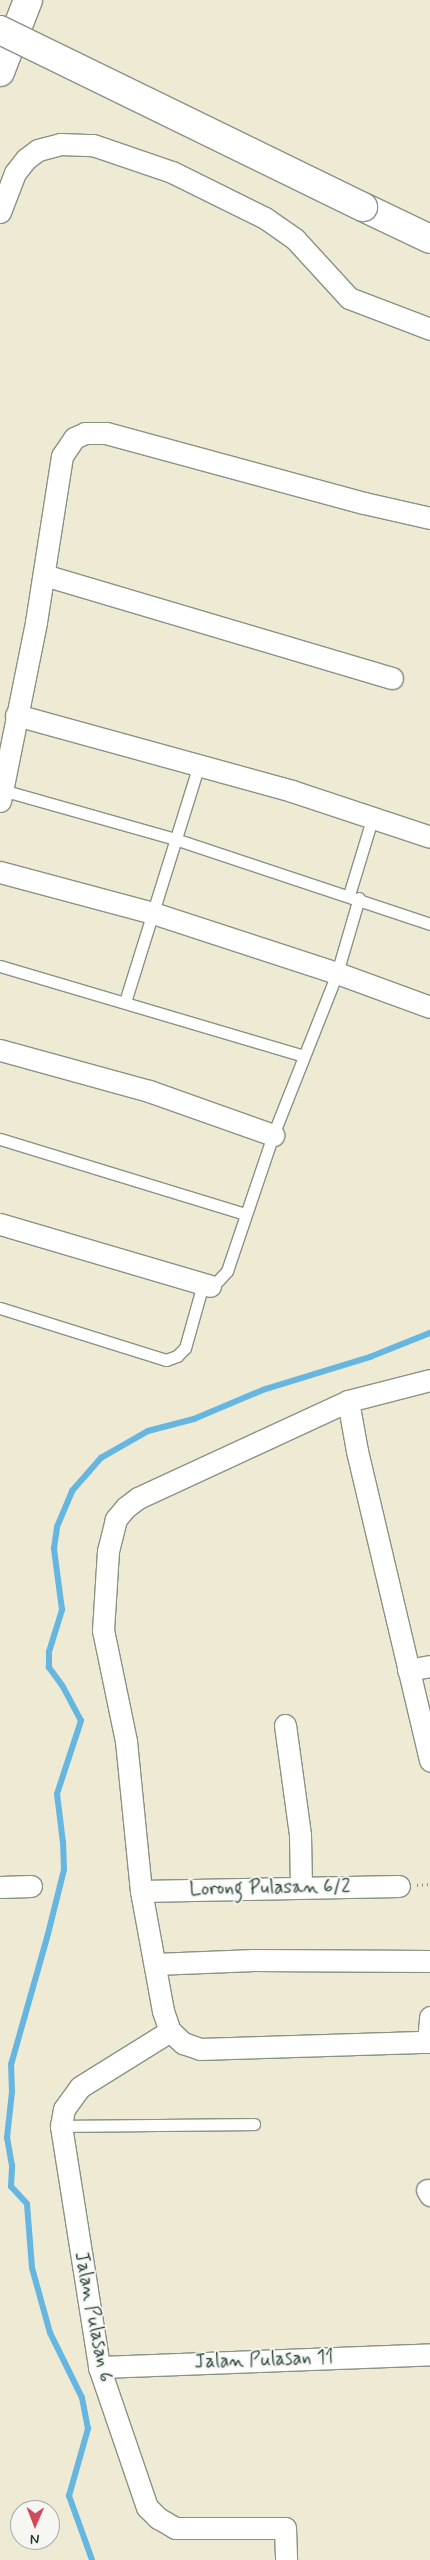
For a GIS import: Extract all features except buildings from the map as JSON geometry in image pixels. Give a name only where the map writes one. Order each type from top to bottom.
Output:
[{"type":"main road","points":[[0,72],[28,0]]},
{"type":"main road","points":[[0,30],[430,239]]},
{"type":"street","points":[[0,212],[15,173],[26,159],[38,150],[60,144],[93,145],[172,172],[265,218],[296,239],[349,298],[430,329]]},
{"type":"street","points":[[1,796],[44,575],[62,456],[68,443],[85,433],[106,433],[364,503],[430,518]]},
{"type":"street","points":[[44,575],[392,678]]},
{"type":"street","points":[[16,716],[199,764],[373,816],[430,837]]},
{"type":"street","points":[[0,872],[153,912],[338,973],[430,1007]]},
{"type":"street","points":[[0,1050],[149,1091],[273,1135]]},
{"type":"street","points":[[0,1224],[206,1285]]},
{"type":"street","points":[[430,1380],[348,1401],[138,1498],[126,1507],[116,1519],[108,1550],[103,1630],[126,1741],[141,1891],[154,1964],[170,2031],[183,2043],[200,2048],[428,2042],[430,2017]]},
{"type":"street","points":[[348,1401],[430,1761]]},
{"type":"street","points":[[408,1670],[430,1666]]},
{"type":"street","points":[[285,1725],[300,1835],[301,1887]]},
{"type":"street","points":[[0,1888],[31,1886]]},
{"type":"street","name":"Lorong Pulasan 6/2","points":[[141,1891],[399,1886]]},
{"type":"street","points":[[154,1964],[254,1960],[430,1961]]},
{"type":"street","name":"Jalan Pulasan 6","points":[[170,2031],[80,2087],[64,2109],[61,2126],[99,2367],[147,2507],[158,2518],[175,2528],[285,2528],[286,2560]]},
{"type":"street","name":"Jalan Pulasan 11","points":[[99,2367],[430,2354]]},
{"type":"lane","points":[[125,1002],[199,764]]},
{"type":"lane","points":[[1,796],[175,839],[354,897],[430,924]]},
{"type":"lane","points":[[0,1308],[166,1360],[177,1356],[185,1348],[206,1285],[215,1284],[227,1271],[273,1135],[338,973],[373,816]]},
{"type":"lane","points":[[0,966],[304,1056]]},
{"type":"lane","points":[[0,1139],[245,1214]]},
{"type":"lane","points":[[61,2126],[254,2124]]},
{"type":"path","points":[[422,1885],[430,1884]]},
{"type":"waterway","points":[[92,2560],[69,2496],[88,2429],[82,2398],[50,2333],[32,2268],[27,2204],[11,2187],[12,2166],[7,2138],[12,2092],[11,2065],[64,1870],[57,1794],[81,1721],[63,1687],[49,1668],[49,1652],[62,1610],[54,1549],[57,1527],[72,1491],[101,1458],[148,1431],[194,1419],[263,1390],[370,1357],[430,1333]]}]
